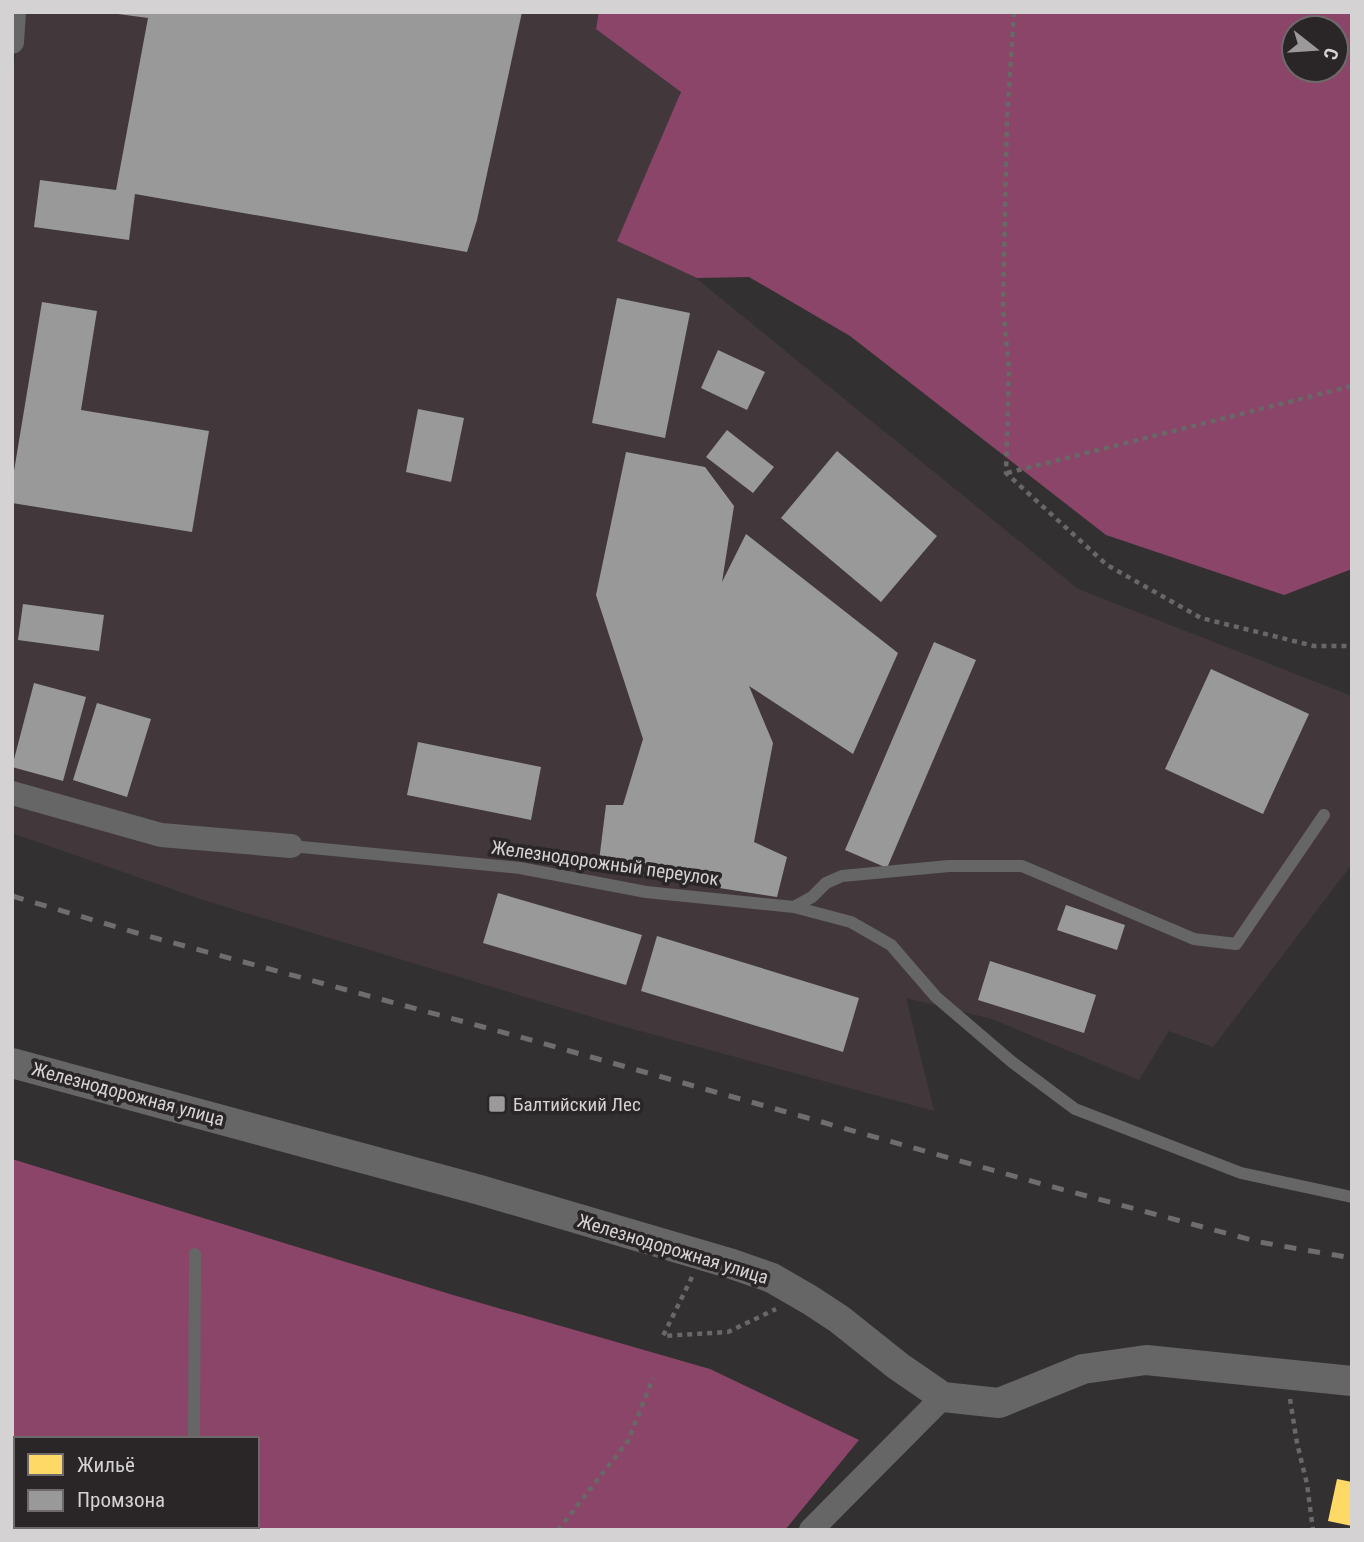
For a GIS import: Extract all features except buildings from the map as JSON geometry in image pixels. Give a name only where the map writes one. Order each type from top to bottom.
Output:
[{"type":"street","points":[[12,42],[14,12]]},
{"type":"street","points":[[12,793],[161,835],[291,846]]},
{"type":"street","name":"Железнодорожная улица","points":[[12,1063],[480,1190],[733,1264],[772,1278],[839,1318],[898,1366],[943,1397],[999,1403],[1083,1368],[1146,1360],[1352,1381]]},
{"type":"street","points":[[811,1530],[943,1397]]},
{"type":"lane","points":[[794,907],[812,897],[826,883],[842,876],[948,866],[1022,866],[1194,939],[1236,944],[1325,815]]},
{"type":"lane","name":"Железнодорожный переулок","points":[[291,846],[520,868],[646,892],[794,907]]},
{"type":"lane","points":[[794,907],[851,922],[891,945],[936,997],[1012,1062],[1075,1109],[1241,1173],[1352,1197]]},
{"type":"lane","points":[[194,1437],[195,1254]]},
{"type":"path","points":[[1014,12],[1007,119],[1003,293],[1009,370],[1006,473],[1107,565],[1201,618],[1314,646],[1352,646]]},
{"type":"path","points":[[1006,473],[1352,386]]},
{"type":"path","points":[[703,1255],[663,1336],[728,1332],[780,1307],[810,1300]]},
{"type":"path","points":[[558,1530],[628,1441],[653,1378]]},
{"type":"path","points":[[1289,1395],[1307,1484],[1313,1530]]},
{"type":"shaded area","points":[[21,12],[672,12],[697,279],[1078,589],[1352,696],[1352,864],[1213,1047],[1169,1031],[1139,1080],[992,1019],[906,998],[934,1111],[622,1026],[203,900],[12,833],[12,82]]},
{"type":"shaded area","points":[[599,12],[1352,12],[1352,569],[1284,595],[1106,535],[850,336],[749,277],[697,278],[617,241],[681,92],[596,29]]},
{"type":"shaded area","points":[[12,1159],[453,1295],[710,1369],[859,1440],[785,1530],[12,1530]]},
{"type":"railway","points":[[12,896],[1042,1184],[1259,1242],[1352,1258]]},
{"type":"place","name":"Балтийский Лес","points":[[497,1104]]}]
